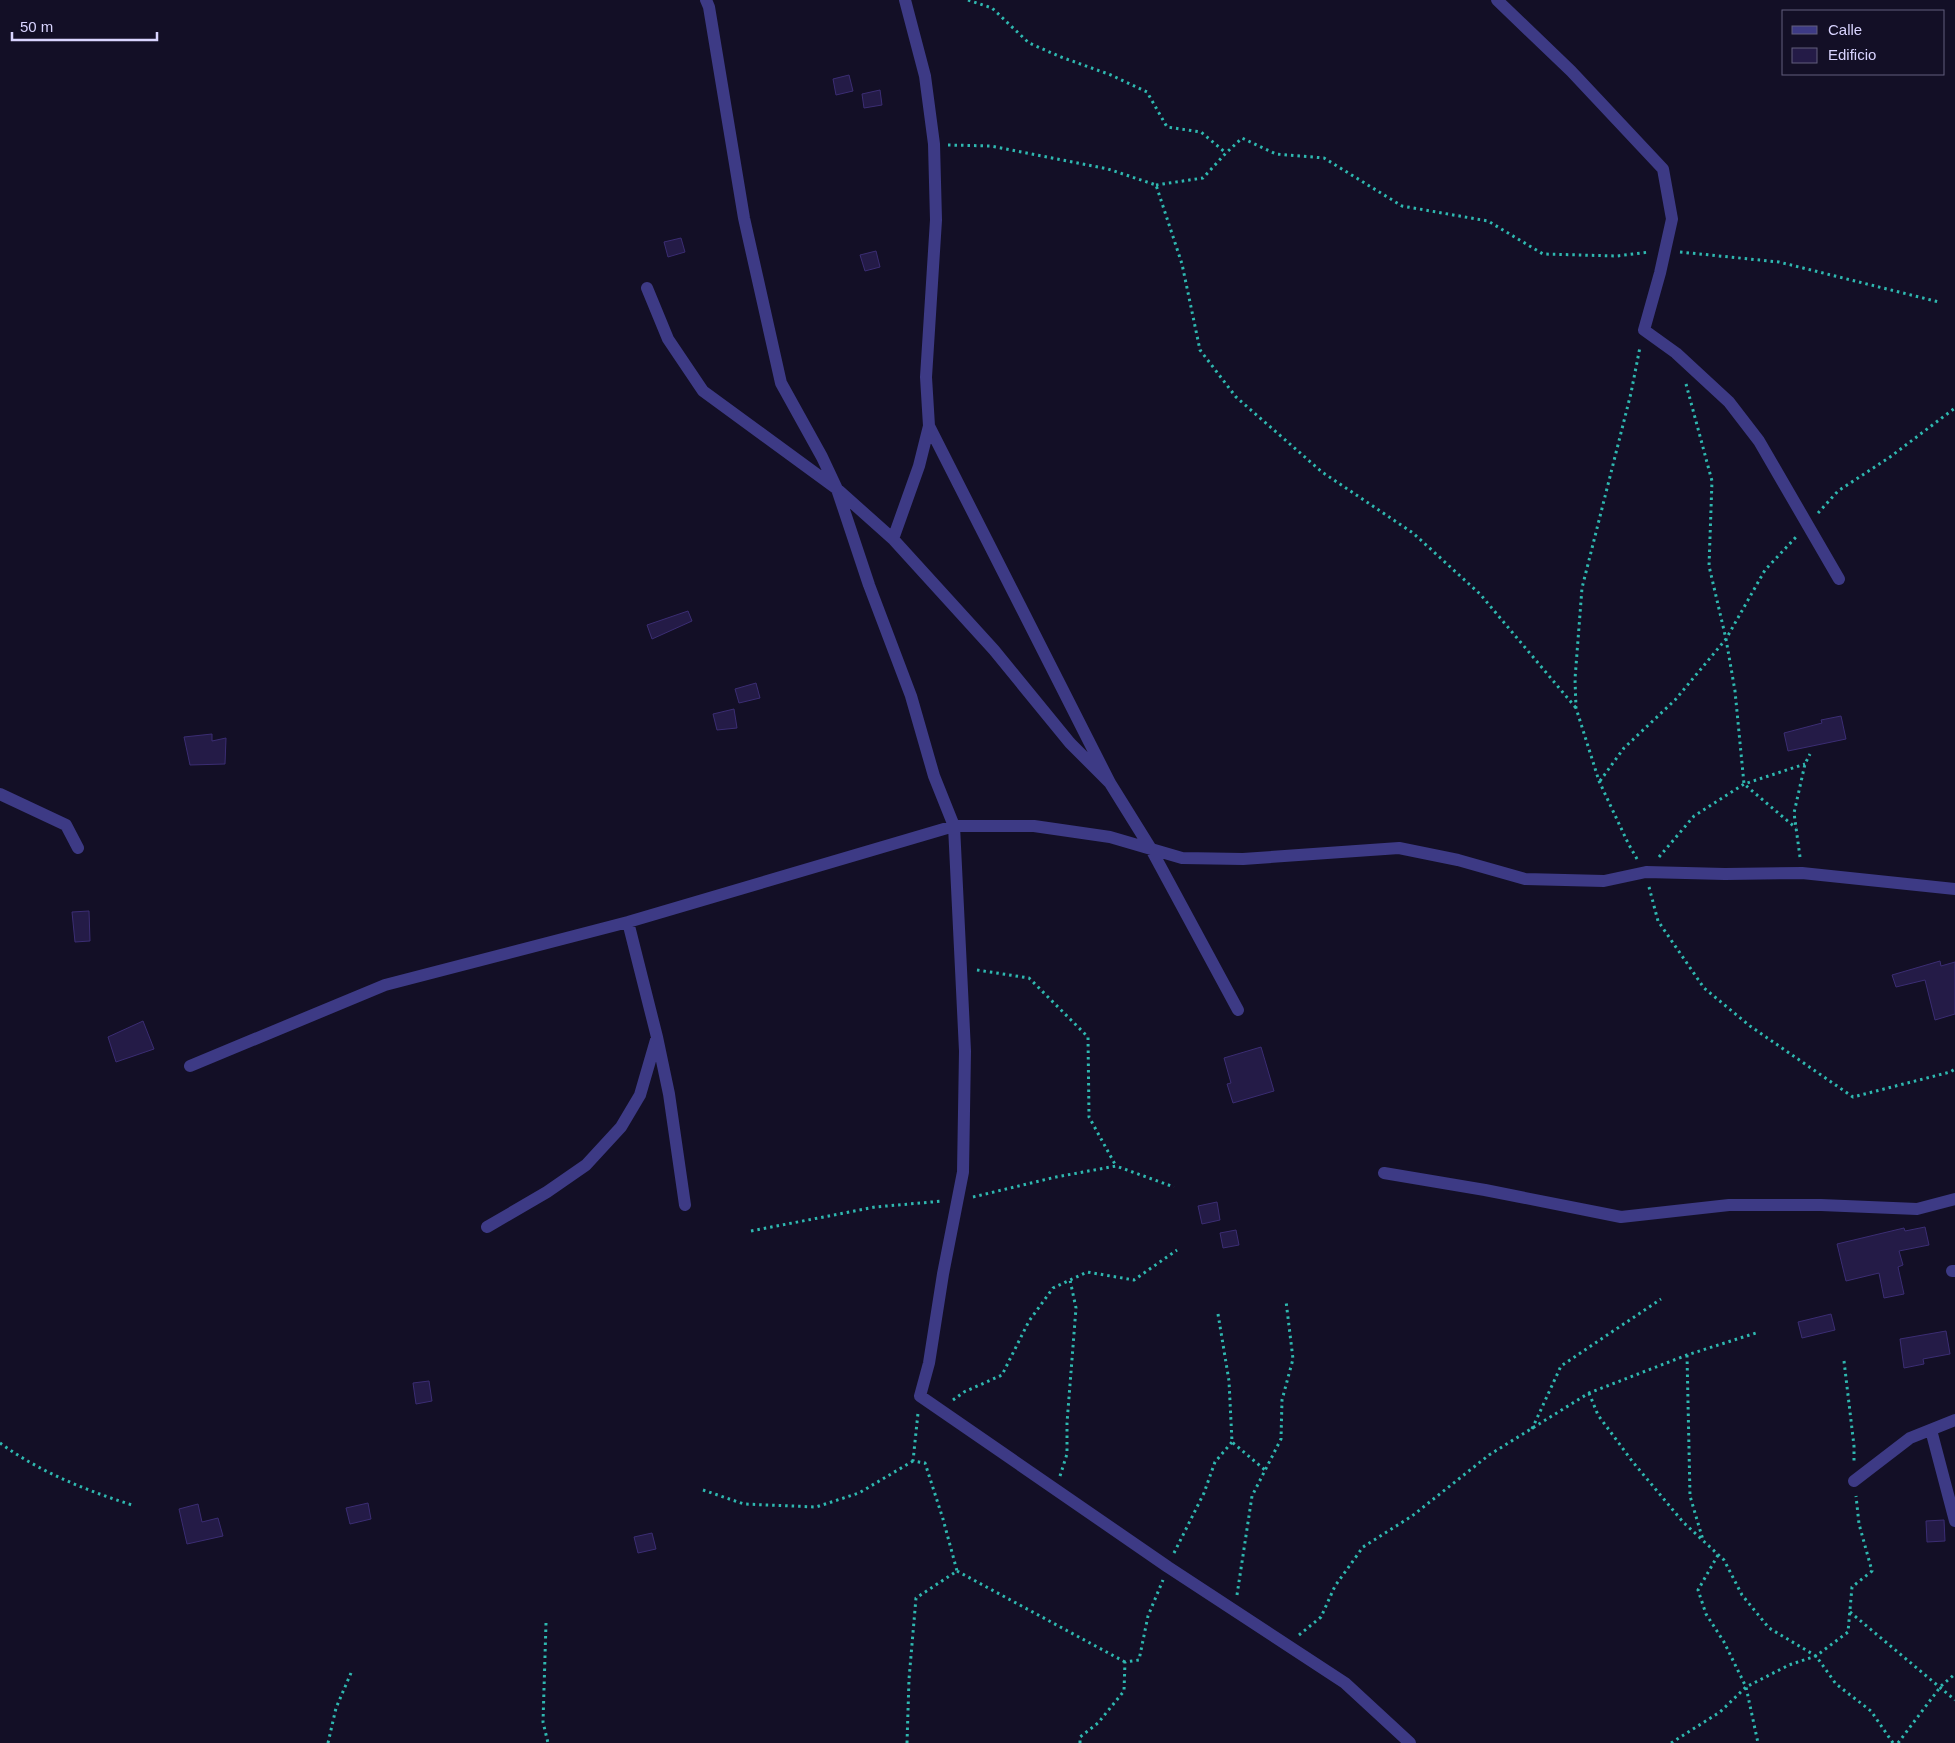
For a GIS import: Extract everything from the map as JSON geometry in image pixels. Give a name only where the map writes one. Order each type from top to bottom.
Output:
[{"type":"street","points":[[706,0],[709,6],[744,218],[781,383],[822,457],[837,489],[869,585],[911,696],[934,776],[954,826],[965,1051],[963,1172],[943,1274],[929,1363],[920,1396],[1168,1567],[1345,1683],[1410,1743]]},
{"type":"street","points":[[893,539],[918,466],[929,426],[926,377],[936,220],[934,144],[926,76],[905,0]]},
{"type":"street","points":[[1497,0],[1571,71],[1663,169],[1672,219],[1660,273],[1644,330],[1676,353],[1729,402],[1759,441],[1839,579]]},
{"type":"street","points":[[647,288],[668,339],[704,391],[837,489],[893,539],[994,650],[1070,743],[1110,783]]},
{"type":"street","points":[[929,426],[1110,783],[1151,849],[1238,1010]]},
{"type":"street","points":[[0,794],[66,824],[78,848]]},
{"type":"street","points":[[190,1066],[385,985],[628,922],[954,826],[1034,826],[1110,837],[1182,858],[1243,859],[1399,848],[1458,860],[1525,879],[1604,881],[1646,872],[1802,873],[1955,889]]},
{"type":"street","points":[[628,922],[657,1037],[669,1094],[685,1205]]},
{"type":"street","points":[[487,1227],[547,1192],[586,1166],[621,1126],[640,1095],[657,1037]]},
{"type":"street","points":[[1384,1173],[1484,1190],[1620,1217],[1729,1205],[1821,1205],[1918,1209],[1955,1199]]},
{"type":"street","points":[[1854,1480],[1910,1438],[1955,1420]]},
{"type":"street","points":[[1931,1430],[1955,1521]]},
{"type":"path","points":[[968,0],[992,8],[1029,43],[1111,75],[1147,92],[1166,127],[1201,132],[1226,153]]},
{"type":"path","points":[[934,144],[991,146],[1108,169],[1156,186],[1203,178],[1242,138],[1276,154],[1324,158],[1366,186]]},
{"type":"path","points":[[1156,186],[1182,264],[1200,350],[1236,397],[1322,472],[1413,533],[1480,594],[1576,708]]},
{"type":"path","points":[[1644,330],[1631,393],[1582,588],[1575,679],[1576,708],[1599,781],[1628,843],[1646,872],[1658,921],[1704,988],[1750,1026],[1853,1097],[1914,1082],[1955,1069]]},
{"type":"path","points":[[1685,380],[1712,481],[1709,566],[1726,639],[1735,690],[1744,784],[1796,828]]},
{"type":"path","points":[[1599,781],[1624,748],[1675,700],[1726,639],[1765,570],[1838,491],[1890,456],[1955,408]]},
{"type":"path","points":[[1802,873],[1794,813],[1805,764],[1810,754]]},
{"type":"path","points":[[1646,872],[1694,816],[1744,784],[1805,764]]},
{"type":"path","points":[[962,967],[1029,978],[1088,1037],[1089,1118],[1116,1166]]},
{"type":"path","points":[[938,1410],[964,1392],[1002,1376],[1029,1321],[1053,1288],[1087,1272],[1134,1280],[1177,1250]]},
{"type":"path","points":[[1056,1488],[1066,1454],[1076,1308],[1070,1280]]},
{"type":"path","points":[[1532,1430],[1561,1366],[1661,1298]]},
{"type":"path","points":[[1235,1610],[1252,1496],[1281,1439],[1282,1400],[1293,1359],[1286,1301]]},
{"type":"path","points":[[703,1490],[744,1504],[816,1507],[859,1493],[913,1461],[925,1463],[958,1572],[1125,1662],[1138,1660],[1148,1616],[1168,1567],[1204,1493],[1215,1462],[1232,1442],[1229,1381],[1218,1314]]},
{"type":"path","points":[[1287,1644],[1320,1618],[1334,1586],[1362,1547],[1412,1516],[1489,1455],[1589,1393],[1687,1355],[1759,1332]]},
{"type":"path","points":[[1687,1355],[1690,1496],[1703,1540]]},
{"type":"path","points":[[1671,1743],[1720,1712],[1746,1687],[1789,1665],[1816,1656],[1848,1632],[1852,1587],[1872,1571],[1859,1524],[1854,1480],[1854,1446],[1844,1361]]},
{"type":"path","points":[[1589,1393],[1598,1415],[1632,1461],[1683,1522],[1724,1560],[1742,1595],[1769,1628],[1816,1656],[1836,1684],[1871,1712],[1893,1743]]},
{"type":"path","points":[[913,1461],[920,1396]]},
{"type":"path","points":[[1232,1442],[1265,1470]]},
{"type":"path","points":[[0,1443],[22,1459],[89,1491],[132,1505]]},
{"type":"path","points":[[1718,1555],[1698,1590],[1706,1614],[1724,1642],[1746,1687],[1758,1743]]},
{"type":"path","points":[[907,1743],[909,1679],[916,1598],[958,1572]]},
{"type":"path","points":[[1850,1612],[1941,1686],[1955,1700]]},
{"type":"path","points":[[546,1623],[543,1722],[548,1743]]},
{"type":"path","points":[[1080,1743],[1080,1737],[1098,1723],[1124,1691],[1125,1662]]},
{"type":"path","points":[[328,1743],[336,1708],[351,1673]]},
{"type":"path","points":[[1898,1743],[1941,1686],[1955,1674]]},
{"type":"building","points":[[849,75],[853,91],[836,95],[833,79]]},
{"type":"building","points":[[880,90],[882,105],[864,108],[862,94]]},
{"type":"building","points":[[681,238],[685,252],[668,257],[664,242]]},
{"type":"building","points":[[876,251],[880,267],[865,271],[860,255]]},
{"type":"building","points":[[688,611],[692,621],[652,639],[647,625]]},
{"type":"building","points":[[756,683],[760,698],[739,703],[735,689]]},
{"type":"building","points":[[734,709],[737,728],[717,730],[713,714]]},
{"type":"building","points":[[1841,716],[1846,739],[1788,751],[1784,733],[1822,723],[1821,720]]},
{"type":"building","points":[[212,734],[212,741],[226,738],[225,764],[190,765],[184,737]]},
{"type":"building","points":[[89,911],[90,941],[75,942],[72,912]]},
{"type":"building","points":[[1940,961],[1941,966],[1955,962],[1955,1014],[1935,1020],[1925,980],[1896,987],[1892,975]]},
{"type":"building","points":[[143,1021],[154,1049],[116,1062],[108,1037]]},
{"type":"building","points":[[1261,1047],[1274,1091],[1233,1103],[1227,1084],[1231,1083],[1224,1058]]},
{"type":"building","points":[[1217,1202],[1220,1220],[1202,1224],[1198,1206]]},
{"type":"building","points":[[1925,1227],[1929,1245],[1899,1251],[1903,1265],[1898,1267],[1904,1294],[1884,1298],[1879,1273],[1846,1281],[1837,1244],[1904,1228],[1905,1231]]},
{"type":"building","points":[[1236,1230],[1239,1245],[1223,1248],[1220,1233]]},
{"type":"building","points":[[1831,1314],[1835,1330],[1802,1338],[1798,1322]]},
{"type":"building","points":[[1946,1331],[1950,1354],[1923,1359],[1924,1364],[1904,1368],[1900,1339]]},
{"type":"building","points":[[429,1381],[432,1401],[416,1404],[413,1383]]},
{"type":"building","points":[[368,1503],[371,1519],[350,1524],[346,1508]]},
{"type":"building","points":[[198,1504],[202,1522],[218,1518],[223,1536],[187,1544],[179,1509]]},
{"type":"building","points":[[1944,1520],[1945,1541],[1927,1542],[1926,1521]]},
{"type":"building","points":[[652,1533],[656,1549],[638,1553],[634,1537]]}]
